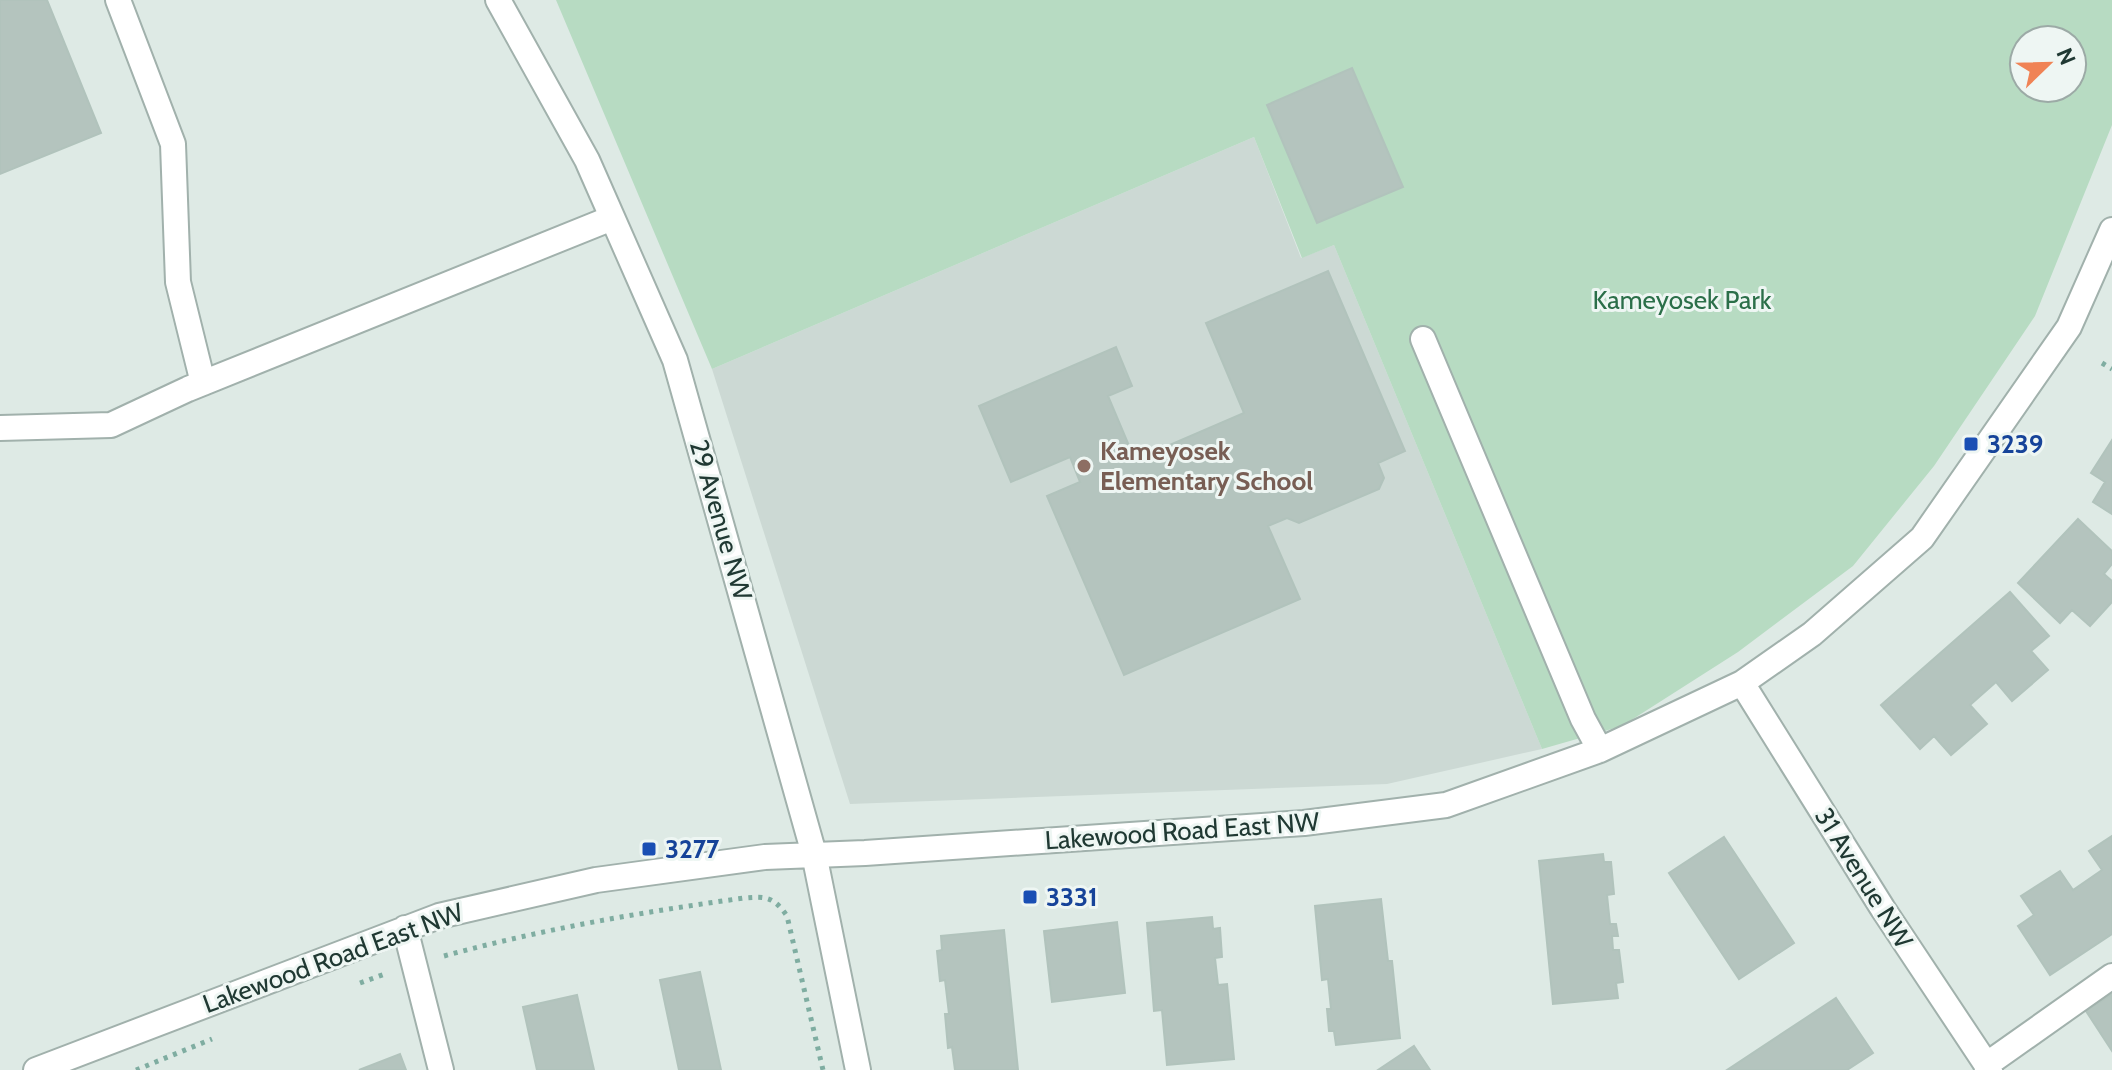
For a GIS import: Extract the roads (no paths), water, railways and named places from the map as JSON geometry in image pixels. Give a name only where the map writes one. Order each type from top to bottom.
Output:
[{"type":"street","points":[[118,0],[173,144],[178,282],[203,383]]},
{"type":"street","name":"29 Avenue NW","points":[[498,0],[587,160],[675,360],[814,854],[858,1070]]},
{"type":"street","points":[[0,428],[111,425],[203,383],[612,218]]},
{"type":"street","name":"Lakewood Road East NW","points":[[36,1070],[439,916],[596,880],[765,857],[1304,823],[1446,805],[1600,750],[1742,683],[1812,634],[1922,538],[2069,327],[2112,230]]},
{"type":"street","points":[[1423,339],[1583,719],[1600,750]]},
{"type":"street","name":"31 Avenue NW","points":[[1742,683],[1883,909],[1988,1068]]},
{"type":"street","points":[[405,928],[441,1070]]},
{"type":"street","points":[[1988,1068],[2112,976]]},
{"type":"place","name":"3239","points":[[1971,444]]},
{"type":"place","name":"Kameyosek Elementary School","points":[[1084,466]]},
{"type":"place","name":"3277","points":[[649,849]]},
{"type":"place","name":"3331","points":[[1030,897]]},
{"type":"park label","name":"Kameyosek Park","points":[[1682,300]]}]
